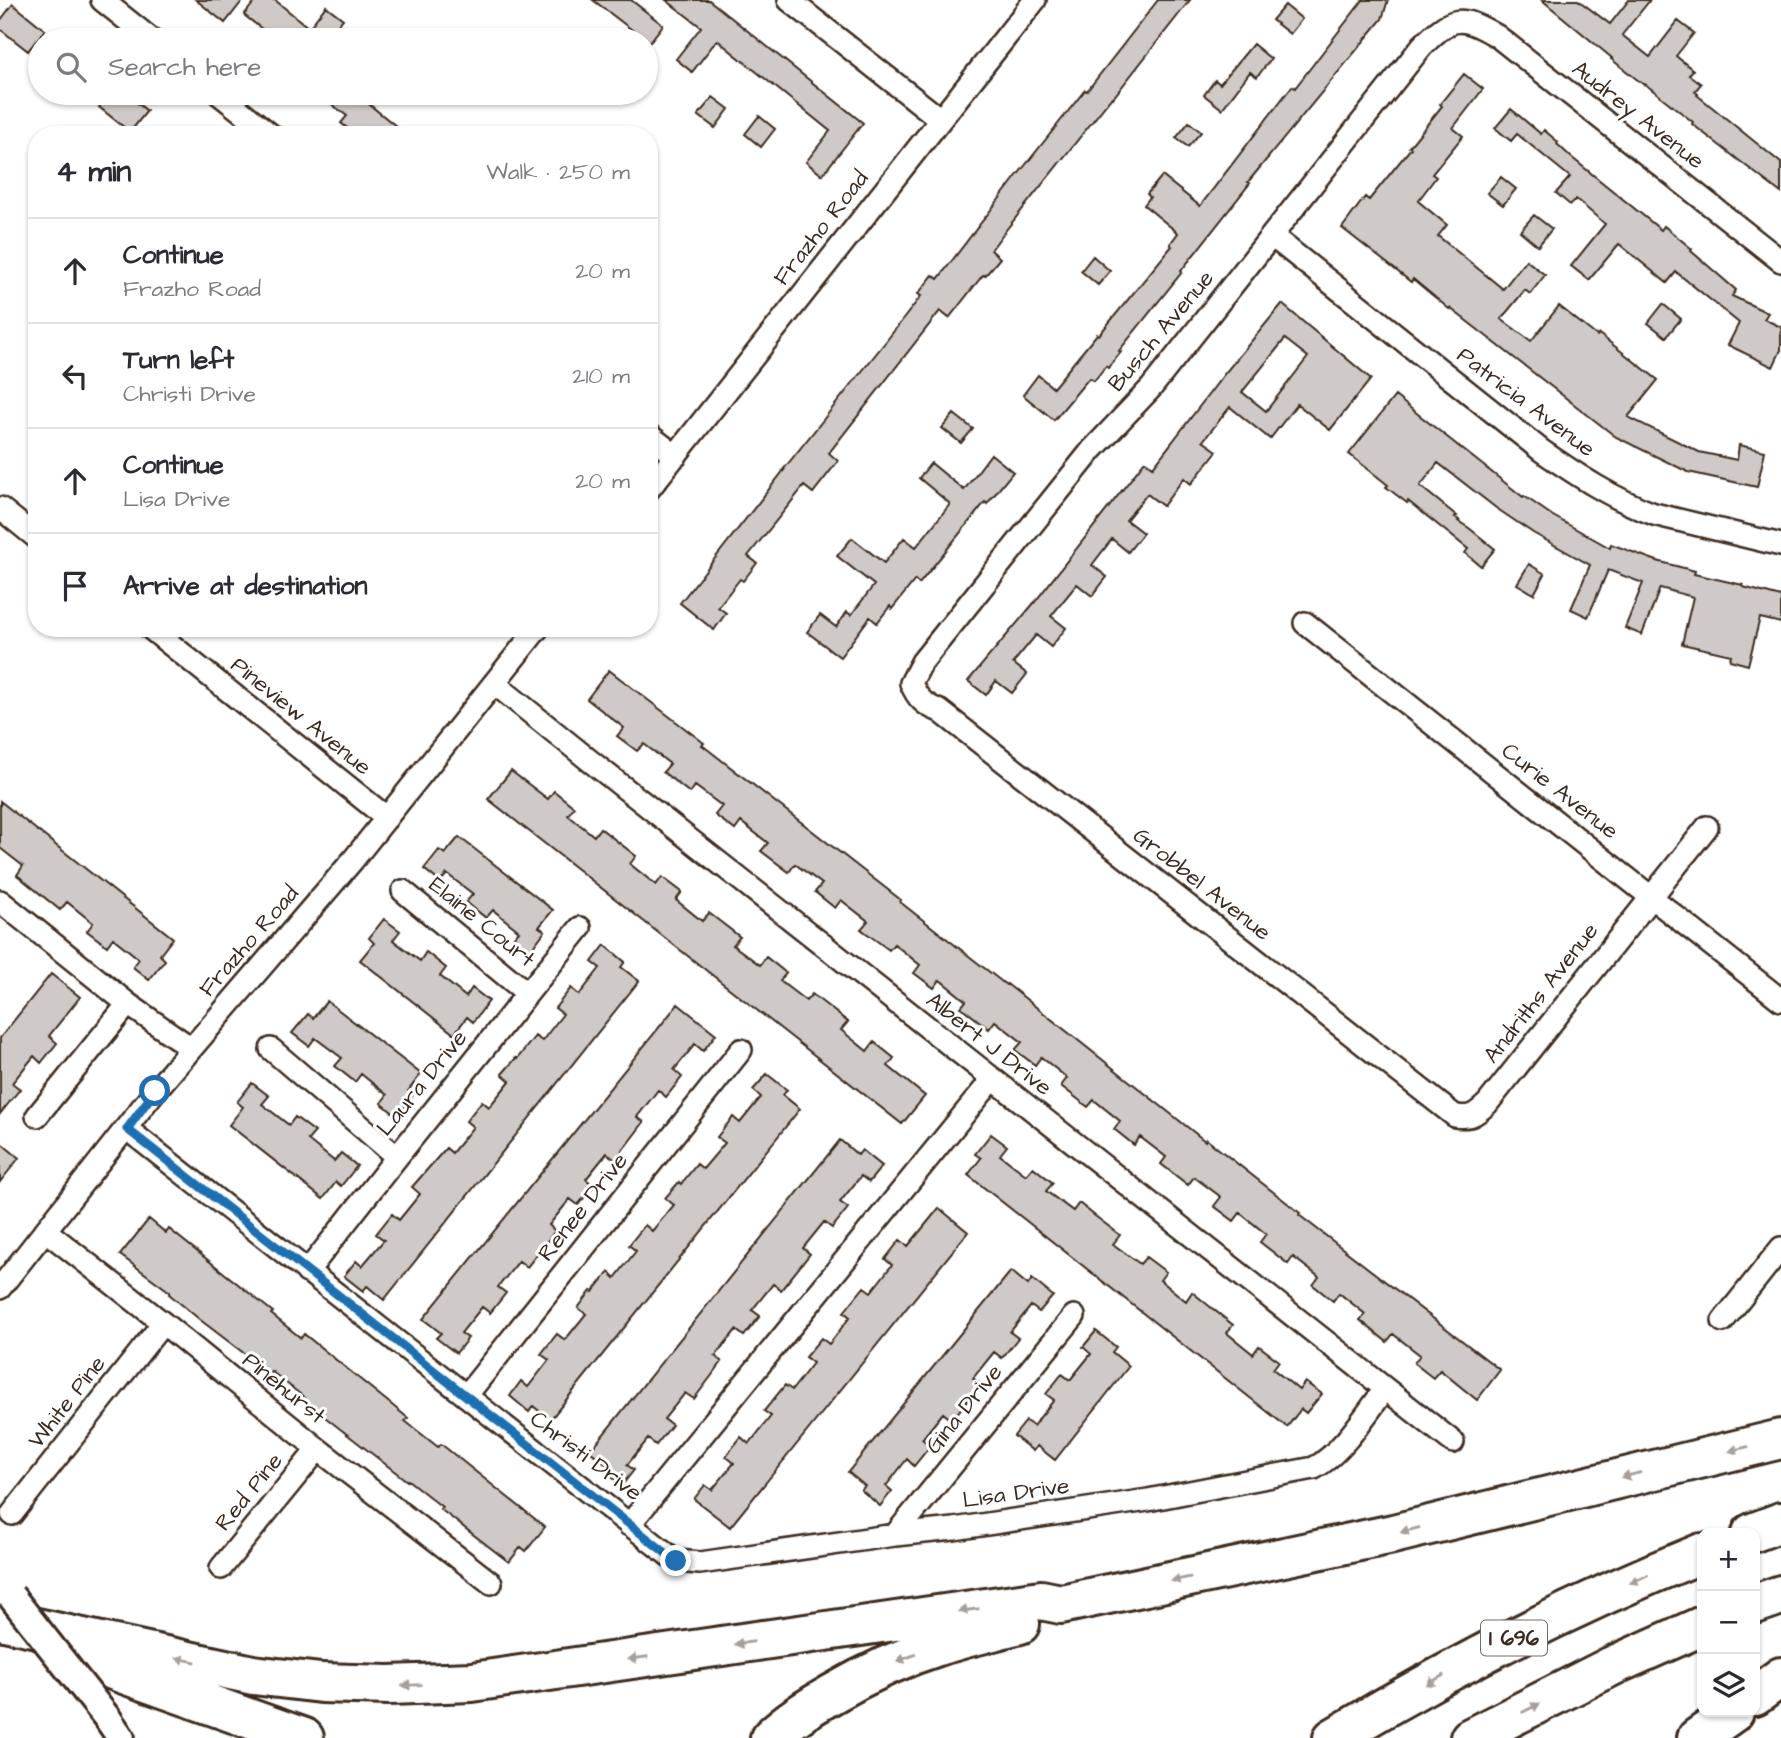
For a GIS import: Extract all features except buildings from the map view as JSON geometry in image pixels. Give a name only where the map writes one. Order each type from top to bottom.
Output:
[{"type":"highway","points":[[3,1607],[253,1675],[321,1683],[390,1685],[472,1682],[1041,1600],[1061,1604],[1394,1534],[1781,1439]]},
{"type":"highway","points":[[1760,1530],[1781,1522]]},
{"type":"highway","name":"I 696","points":[[1333,1738],[1443,1675],[1521,1635],[1697,1555]]},
{"type":"highway","points":[[1760,1602],[1781,1595]]},
{"type":"highway","points":[[770,1738],[782,1726],[817,1703],[848,1684],[892,1663],[941,1645],[1043,1618],[1061,1604]]},
{"type":"highway","points":[[3,1607],[304,1738]]},
{"type":"highway","points":[[1470,1738],[1612,1666],[1697,1628]]},
{"type":"highway","points":[[1760,1692],[1781,1677]]},
{"type":"highway","points":[[1697,1738],[1727,1717]]},
{"type":"street","points":[[102,0],[137,28]]},
{"type":"street","points":[[789,0],[940,119]]},
{"type":"street","name":"Frazho Road","points":[[658,478],[1035,0]]},
{"type":"street","name":"Busch Avenue","points":[[911,683],[922,662],[1092,450],[1151,387],[1422,46],[1441,27],[1458,20]]},
{"type":"street","name":"Audrey Avenue","points":[[1458,20],[1474,22],[1497,36],[1781,261]]},
{"type":"street","points":[[233,105],[260,126]]},
{"type":"street","name":"Patricia Avenue","points":[[1272,236],[1576,474],[1609,494],[1654,514],[1781,545]]},
{"type":"street","points":[[658,442],[676,456]]},
{"type":"street","points":[[0,508],[28,531]]},
{"type":"street","name":"Curie Avenue","points":[[1305,623],[1781,1000]]},
{"type":"street","name":"Pineview Avenue","points":[[161,637],[387,818]]},
{"type":"street","name":"Frazho Road","points":[[0,1288],[191,1048],[387,818],[531,637]]},
{"type":"street","name":"Albert J Drive","points":[[494,683],[992,1080],[1453,1442]]},
{"type":"street","name":"Grobbel Avenue","points":[[911,683],[916,696],[927,706],[940,711],[1446,1110],[1455,1116],[1468,1118]]},
{"type":"street","name":"Andriths Avenue","points":[[1468,1118],[1487,1104],[1707,827]]},
{"type":"street","name":"Elaine Court","points":[[403,891],[527,993]]},
{"type":"street","points":[[0,901],[128,1004],[191,1048]]},
{"type":"street","name":"Laura Drive","points":[[307,1272],[580,929]]},
{"type":"street","points":[[37,1116],[128,1004]]},
{"type":"street","points":[[271,1049],[397,1157]]},
{"type":"street","name":"Renee Drive","points":[[466,1396],[741,1049]]},
{"type":"street","name":"Christi Drive","points":[[127,1129],[629,1525],[992,1080]]},
{"type":"street","name":"Pinehurst","points":[[46,1231],[318,1449],[491,1583]]},
{"type":"street","points":[[1723,1321],[1781,1248]]},
{"type":"street","name":"Gina Drive","points":[[895,1535],[1074,1316]]},
{"type":"street","name":"White Pine","points":[[12,1514],[163,1323]]},
{"type":"street","name":"Lisa Drive","points":[[629,1525],[676,1561],[701,1563],[1148,1500],[1314,1468],[1335,1452],[1385,1390]]},
{"type":"street","name":"Red Pine","points":[[221,1568],[318,1449]]},
{"type":"street","points":[[3,1607],[115,1728]]},
{"type":"route","points":[[155,1091],[127,1129],[676,1561]]}]
